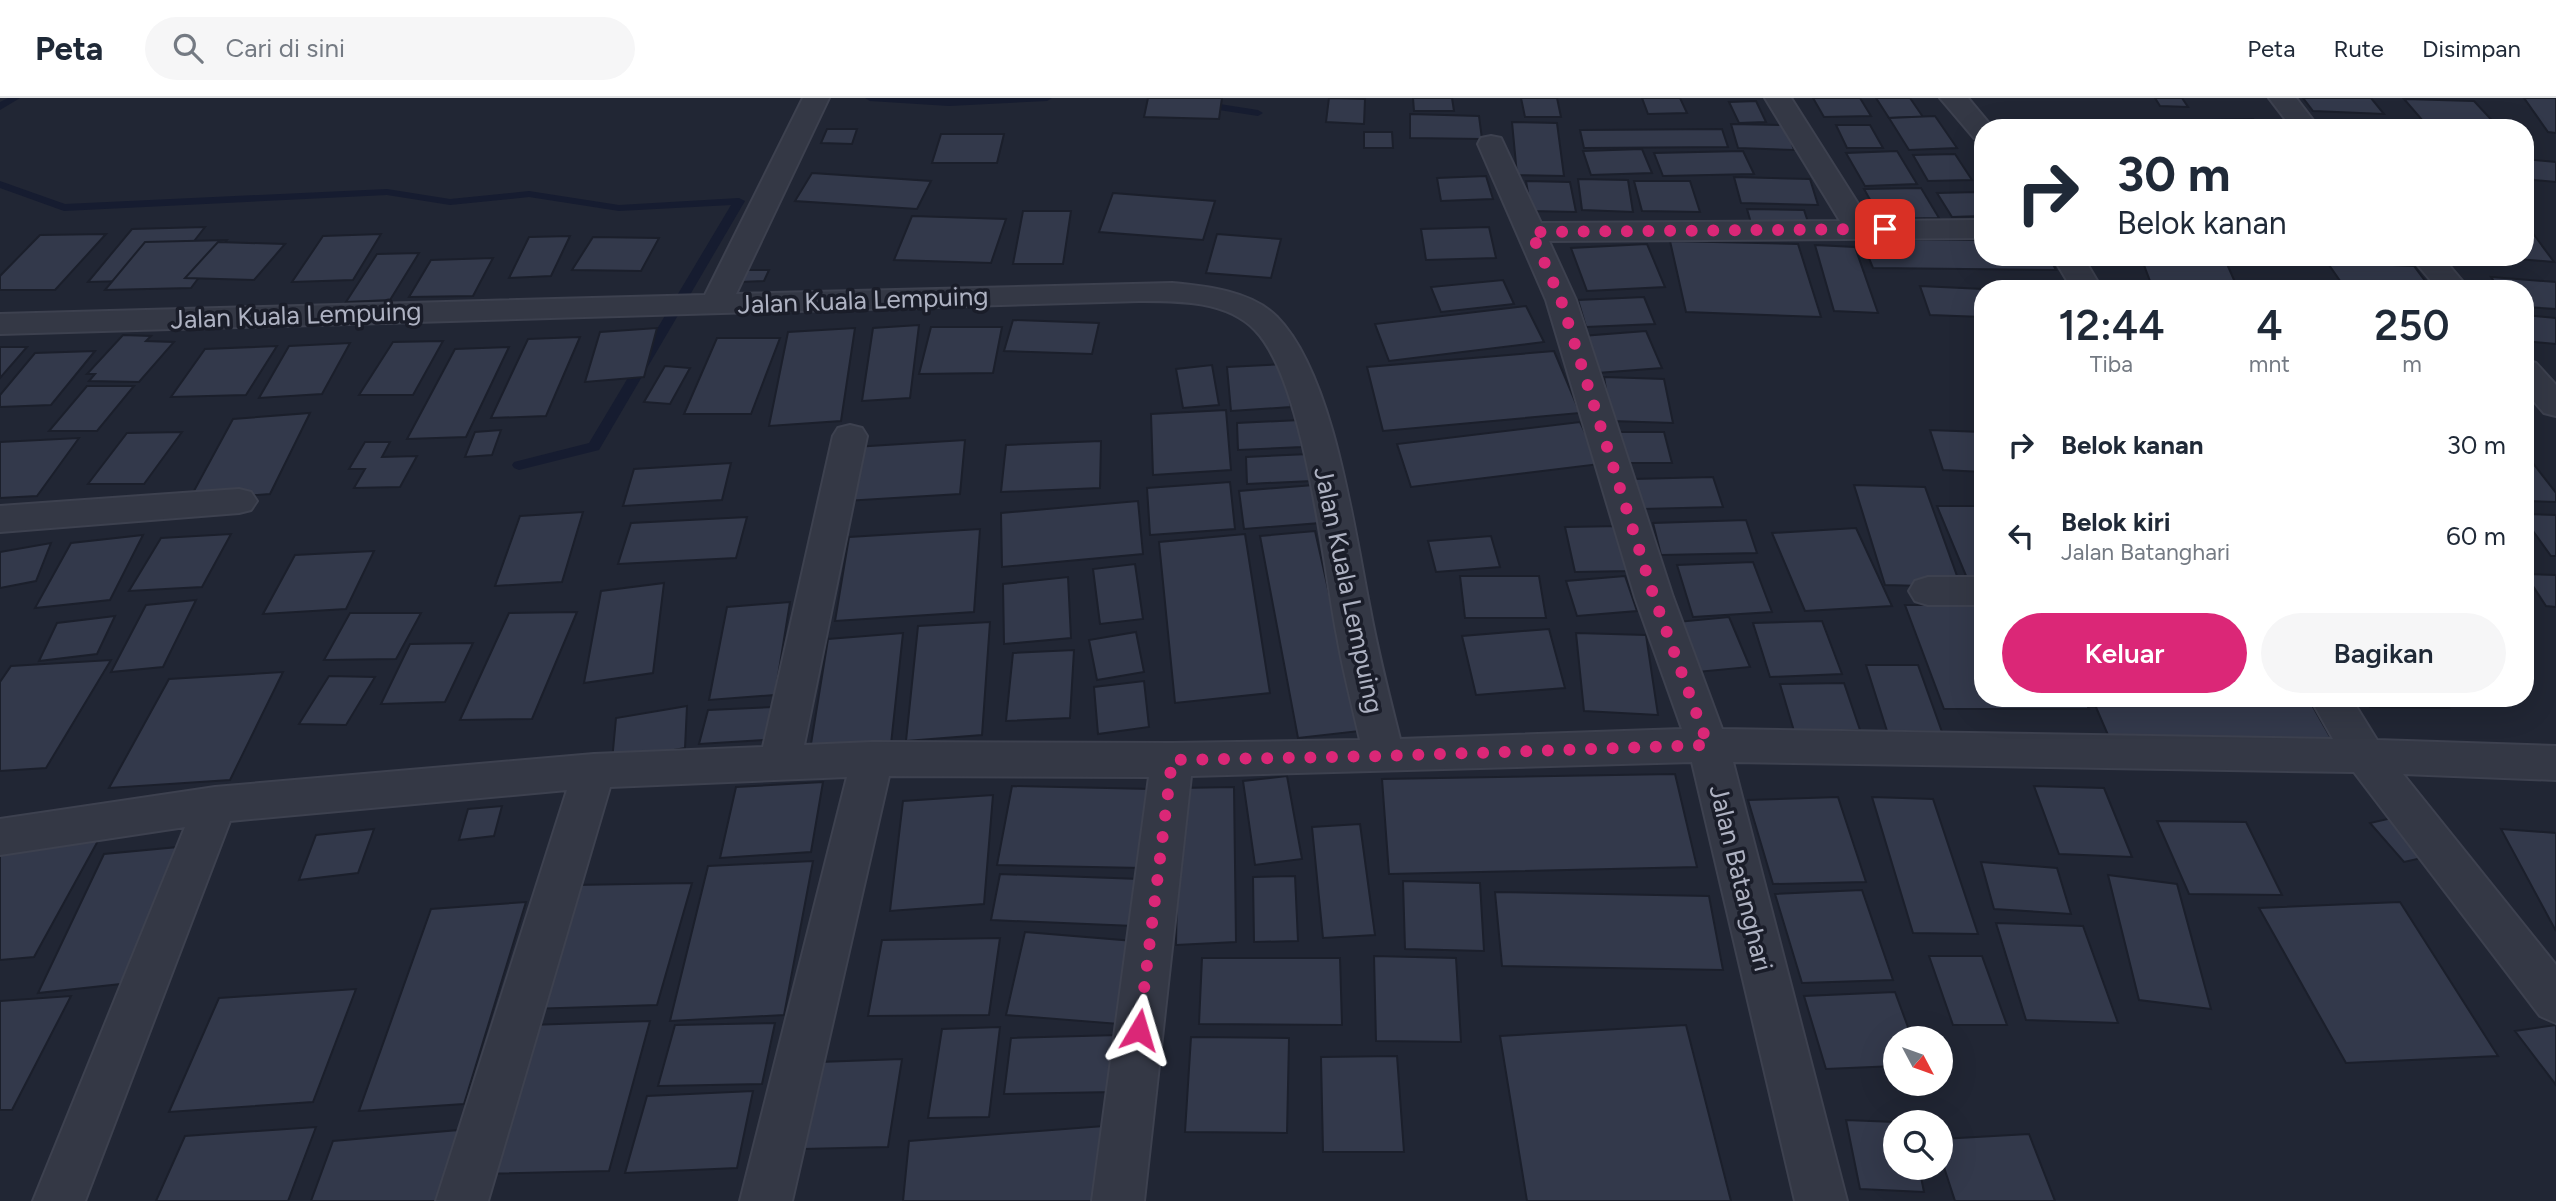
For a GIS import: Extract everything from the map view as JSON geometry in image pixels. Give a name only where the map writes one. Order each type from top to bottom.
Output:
[{"type":"street","points":[[706,304],[816,98]]},
{"type":"street","points":[[1778,98],[1860,230]]},
{"type":"street","points":[[1953,98],[1974,120]]},
{"type":"street","points":[[2282,98],[2299,119]]},
{"type":"street","name":"Jalan Batanghari","points":[[1491,144],[1561,300],[1654,597],[1708,745],[1821,1201]]},
{"type":"street","points":[[1531,232],[1974,229]]},
{"type":"street","points":[[2434,266],[2446,280]]},
{"type":"street","name":"Jalan Kuala Lempuing","points":[[0,324],[1188,291],[1238,305],[1275,334],[1302,388],[1320,450],[1357,641],[1384,756]]},
{"type":"street","points":[[2534,380],[2556,405]]},
{"type":"street","points":[[780,764],[850,436]]},
{"type":"street","points":[[0,519],[239,501]]},
{"type":"street","points":[[1928,591],[1974,591]]},
{"type":"street","points":[[2335,707],[2365,756],[2556,1001]]},
{"type":"street","points":[[0,837],[215,805],[594,771],[872,759],[1172,760],[1708,745],[2365,756],[2556,763]]},
{"type":"street","points":[[766,1201],[872,759]]},
{"type":"street","points":[[1118,1201],[1172,760]]},
{"type":"street","points":[[462,1201],[594,771]]},
{"type":"street","points":[[59,1201],[215,805]]},
{"type":"building","points":[[1148,98],[1222,98],[1219,119],[1144,117]]},
{"type":"building","points":[[1329,98],[1365,99],[1364,124],[1326,122]]},
{"type":"building","points":[[1413,98],[1452,98],[1454,111],[1414,111]]},
{"type":"building","points":[[1521,98],[1557,98],[1561,117],[1525,117]]},
{"type":"building","points":[[1642,98],[1680,98],[1687,113],[1648,114]]},
{"type":"building","points":[[1813,98],[1860,98],[1871,116],[1824,117]]},
{"type":"building","points":[[1876,98],[1910,98],[1923,117],[1889,118]]},
{"type":"building","points":[[2155,98],[2182,98],[2188,107],[2160,106]]},
{"type":"building","points":[[2303,98],[2371,98],[2384,114],[2313,111]]},
{"type":"building","points":[[2524,98],[2556,98],[2556,133],[2548,132]]},
{"type":"building","points":[[2404,99],[2474,101],[2491,119],[2421,119]]},
{"type":"building","points":[[1756,101],[1766,122],[1739,123],[1729,102]]},
{"type":"building","points":[[1410,114],[1479,116],[1482,139],[1410,138]]},
{"type":"building","points":[[1935,116],[1957,148],[1909,150],[1889,118]]},
{"type":"building","points":[[1512,122],[1557,123],[1564,176],[1517,175]]},
{"type":"building","points":[[1731,124],[1786,125],[1794,150],[1738,148]]},
{"type":"building","points":[[1836,125],[1870,125],[1883,148],[1847,148]]},
{"type":"building","points":[[827,129],[857,129],[852,144],[821,143]]},
{"type":"building","points":[[1722,129],[1728,147],[1584,148],[1580,130]]},
{"type":"building","points":[[1364,132],[1392,132],[1393,148],[1364,148]]},
{"type":"building","points":[[941,134],[1004,134],[997,163],[932,163]]},
{"type":"building","points":[[1642,149],[1652,173],[1591,175],[1583,151]]},
{"type":"building","points":[[1743,151],[1754,174],[1663,176],[1654,153]]},
{"type":"building","points":[[1897,151],[1917,184],[1865,186],[1846,153]]},
{"type":"building","points":[[1955,154],[1972,180],[1928,181],[1913,155]]},
{"type":"building","points":[[2534,160],[2556,162],[2556,182],[2534,180]]},
{"type":"building","points":[[812,173],[931,181],[917,209],[795,201]]},
{"type":"building","points":[[1486,176],[1493,199],[1441,201],[1437,178]]},
{"type":"building","points":[[1734,177],[1810,179],[1818,205],[1741,203]]},
{"type":"building","points":[[1578,179],[1628,180],[1633,212],[1582,210]]},
{"type":"building","points":[[1526,181],[1570,182],[1576,212],[1531,211]]},
{"type":"building","points":[[1634,181],[1690,181],[1700,212],[1642,211]]},
{"type":"building","points":[[1921,188],[1939,218],[1881,219],[1864,189]]},
{"type":"building","points":[[1974,192],[1974,216],[1952,217],[1937,193]]},
{"type":"building","points":[[1113,193],[1215,201],[1203,240],[1099,232]]},
{"type":"building","points":[[1747,209],[1804,210],[1809,225],[1751,223]]},
{"type":"building","points":[[1023,211],[1071,211],[1063,264],[1013,264]]},
{"type":"building","points":[[912,216],[1006,219],[991,263],[894,260]]},
{"type":"building","points":[[205,227],[164,280],[88,282],[132,229]]},
{"type":"building","points":[[1489,227],[1496,258],[1426,260],[1421,229]]},
{"type":"building","points":[[106,234],[55,290],[0,290],[0,276],[40,235]]},
{"type":"building","points":[[381,234],[353,280],[292,282],[323,236]]},
{"type":"building","points":[[1217,234],[1281,239],[1271,278],[1206,273]]},
{"type":"building","points":[[2534,235],[2554,262],[2534,260]]},
{"type":"building","points":[[570,236],[551,276],[509,278],[529,237]]},
{"type":"building","points":[[593,237],[659,238],[641,271],[572,270]]},
{"type":"building","points":[[1861,239],[1974,240],[1974,266],[2054,266],[2056,270],[1873,268]]},
{"type":"building","points":[[227,240],[191,288],[105,290],[145,242]]},
{"type":"building","points":[[1670,241],[1798,244],[1821,317],[1686,312]]},
{"type":"building","points":[[218,242],[285,244],[254,280],[185,278]]},
{"type":"building","points":[[1647,244],[1665,287],[1587,291],[1571,248]]},
{"type":"building","points":[[1815,245],[1855,247],[1878,313],[1834,311]]},
{"type":"building","points":[[419,253],[390,300],[346,302],[377,254]]},
{"type":"building","points":[[493,258],[473,296],[409,297],[431,260]]},
{"type":"building","points":[[2144,266],[2228,266],[2234,280],[2150,280]]},
{"type":"building","points":[[2330,266],[2414,266],[2424,280],[2339,280]]},
{"type":"building","points":[[745,270],[769,270],[764,281],[740,282]]},
{"type":"building","points":[[2491,277],[2530,280],[2493,280]]},
{"type":"building","points":[[1503,280],[1514,304],[1441,312],[1431,287]]},
{"type":"building","points":[[2534,280],[2556,282],[2556,309],[2534,308]]},
{"type":"building","points":[[1920,286],[1974,289],[1974,317],[1930,315]]},
{"type":"building","points":[[1644,297],[1655,324],[1586,327],[1578,300]]},
{"type":"building","points":[[1526,306],[1544,342],[1389,361],[1375,324]]},
{"type":"building","points":[[2534,316],[2556,318],[2556,344],[2534,342]]},
{"type":"building","points":[[1013,320],[1099,323],[1092,354],[1004,351]]},
{"type":"building","points":[[919,325],[910,398],[862,401],[873,328]]},
{"type":"building","points":[[931,327],[1002,327],[993,373],[919,374]]},
{"type":"building","points":[[657,328],[644,377],[585,382],[600,332]]},
{"type":"building","points":[[855,328],[841,421],[769,426],[788,332]]},
{"type":"building","points":[[1646,331],[1662,368],[1597,373],[1582,336]]},
{"type":"building","points":[[123,335],[151,336],[146,341],[174,342],[139,382],[89,381],[95,374],[87,374]]},
{"type":"building","points":[[580,337],[546,416],[491,418],[528,339]]},
{"type":"building","points":[[717,338],[780,338],[751,414],[684,414]]},
{"type":"building","points":[[443,341],[413,395],[359,395],[393,342]]},
{"type":"building","points":[[350,343],[322,394],[259,398],[289,346]]},
{"type":"building","points":[[277,346],[246,395],[171,397],[205,349]]},
{"type":"building","points":[[0,347],[27,347],[0,378]]},
{"type":"building","points":[[509,347],[466,437],[407,439],[455,349]]},
{"type":"building","points":[[95,351],[51,405],[0,407],[0,395],[35,353]]},
{"type":"building","points":[[1554,351],[1580,413],[1383,431],[1367,367]]},
{"type":"building","points":[[1284,364],[1291,407],[1231,411],[1227,367]]},
{"type":"building","points":[[1212,365],[1219,405],[1183,408],[1176,369]]},
{"type":"building","points":[[665,366],[690,368],[670,404],[644,402]]},
{"type":"building","points":[[1604,377],[1664,379],[1673,423],[1611,421]]},
{"type":"building","points":[[87,386],[134,386],[97,431],[49,431]]},
{"type":"building","points":[[1226,410],[1231,470],[1153,475],[1151,414]]},
{"type":"building","points":[[310,413],[270,494],[189,500],[233,419]]},
{"type":"building","points":[[1300,420],[1302,447],[1238,450],[1237,423]]},
{"type":"building","points":[[1580,422],[1600,464],[1411,487],[1397,444]]},
{"type":"building","points":[[501,430],[492,455],[465,457],[475,432]]},
{"type":"building","points":[[1930,430],[1974,432],[1974,472],[1943,470]]},
{"type":"building","points":[[182,432],[144,484],[88,484],[127,433]]},
{"type":"building","points":[[1619,432],[1664,432],[1672,463],[1625,463]]},
{"type":"building","points":[[79,438],[37,496],[0,498],[0,442]]},
{"type":"building","points":[[965,440],[960,494],[845,501],[854,447]]},
{"type":"building","points":[[1101,441],[1100,488],[1001,492],[1006,445]]},
{"type":"building","points":[[365,442],[390,442],[382,457],[417,456],[400,487],[354,488],[365,469],[349,469]]},
{"type":"building","points":[[1309,454],[1312,481],[1247,484],[1246,457]]},
{"type":"building","points":[[731,463],[722,500],[623,506],[634,469]]},
{"type":"building","points":[[2534,465],[2556,493],[2556,502],[2534,501]]},
{"type":"building","points":[[1713,477],[1723,507],[1642,509],[1633,479]]},
{"type":"building","points":[[1230,482],[1235,529],[1150,535],[1147,488]]},
{"type":"building","points":[[1314,485],[1320,523],[1244,529],[1239,491]]},
{"type":"building","points":[[1854,485],[1925,487],[1961,587],[1885,585]]},
{"type":"building","points":[[1138,501],[1143,554],[1002,567],[1001,513]]},
{"type":"building","points":[[1937,506],[1974,506],[1974,583],[1969,583]]},
{"type":"building","points":[[583,512],[562,582],[495,586],[520,516]]},
{"type":"building","points":[[2534,514],[2556,515],[2556,556],[2551,556],[2534,532]]},
{"type":"building","points":[[747,517],[736,558],[618,564],[631,523]]},
{"type":"building","points":[[1746,520],[1757,553],[1661,555],[1653,523]]},
{"type":"building","points":[[1621,526],[1631,571],[1575,572],[1565,527]]},
{"type":"building","points":[[1856,528],[1892,606],[1805,611],[1772,533]]},
{"type":"building","points":[[980,529],[974,612],[835,621],[849,537]]},
{"type":"building","points":[[1315,531],[1360,731],[1298,738],[1260,536]]},
{"type":"building","points":[[231,534],[202,587],[129,591],[161,538]]},
{"type":"building","points":[[1245,534],[1270,693],[1175,703],[1159,542]]},
{"type":"building","points":[[143,535],[110,600],[35,608],[71,543]]},
{"type":"building","points":[[1491,536],[1500,567],[1436,572],[1428,541]]},
{"type":"building","points":[[51,543],[36,581],[0,588],[0,552]]},
{"type":"building","points":[[374,551],[346,609],[263,614],[295,555]]},
{"type":"building","points":[[1753,562],[1772,612],[1693,617],[1677,565]]},
{"type":"building","points":[[1135,564],[1143,619],[1100,624],[1093,569]]},
{"type":"building","points":[[2534,574],[2556,575],[2556,607],[2546,606],[2534,588]]},
{"type":"building","points":[[1460,576],[1539,576],[1546,618],[1465,618]]},
{"type":"building","points":[[1625,576],[1637,611],[1577,616],[1566,581]]},
{"type":"building","points":[[1068,577],[1071,638],[1004,644],[1003,584]]},
{"type":"building","points":[[664,583],[653,673],[584,683],[601,591]]},
{"type":"building","points":[[196,600],[163,667],[111,672],[146,605]]},
{"type":"building","points":[[790,602],[775,695],[709,700],[727,607]]},
{"type":"building","points":[[1905,605],[1974,605],[1974,707],[2089,709],[1944,709]]},
{"type":"building","points":[[577,612],[532,719],[460,720],[509,613]]},
{"type":"building","points":[[350,613],[421,613],[396,659],[324,660]]},
{"type":"building","points":[[115,616],[97,654],[39,661],[57,623]]},
{"type":"building","points":[[1729,617],[1750,667],[1697,672],[1677,622]]},
{"type":"building","points":[[1822,621],[1842,674],[1770,677],[1753,623]]},
{"type":"building","points":[[990,622],[982,735],[906,741],[918,626]]},
{"type":"building","points":[[1549,629],[1565,688],[1476,695],[1462,636]]},
{"type":"building","points":[[1136,632],[1144,672],[1097,680],[1089,640]]},
{"type":"building","points":[[903,633],[891,744],[810,750],[828,639]]},
{"type":"building","points":[[1576,633],[1646,635],[1658,715],[1584,711]]},
{"type":"building","points":[[473,643],[445,702],[381,704],[410,644]]},
{"type":"building","points":[[1074,650],[1070,718],[1006,721],[1013,653]]},
{"type":"building","points":[[111,660],[46,768],[0,771],[0,682],[11,666]]},
{"type":"building","points":[[1866,665],[1918,665],[1942,732],[1887,731]]},
{"type":"building","points":[[283,672],[230,780],[109,788],[169,679]]},
{"type":"building","points":[[329,676],[375,677],[346,725],[299,724]]},
{"type":"building","points":[[1144,681],[1149,727],[1098,734],[1094,687]]},
{"type":"building","points":[[1844,683],[1860,730],[1794,731],[1780,684]]},
{"type":"building","points":[[687,706],[685,748],[612,761],[616,718]]},
{"type":"building","points":[[773,707],[765,740],[699,744],[708,710]]},
{"type":"building","points":[[2096,707],[2313,707],[2332,740],[2108,735]]},
{"type":"building","points":[[2370,707],[2448,707],[2449,708]]},
{"type":"building","points":[[1675,774],[1697,867],[1389,874],[1382,779]]},
{"type":"building","points":[[1287,776],[1302,859],[1255,865],[1243,781]]},
{"type":"building","points":[[823,782],[811,852],[720,858],[736,787]]},
{"type":"building","points":[[1012,786],[1152,789],[1143,868],[997,865]]},
{"type":"building","points":[[2034,786],[2104,788],[2132,857],[2059,854]]},
{"type":"building","points":[[1234,787],[1236,942],[1176,945],[1179,788]]},
{"type":"building","points":[[993,795],[984,904],[890,911],[903,801]]},
{"type":"building","points":[[1838,797],[1866,882],[1773,884],[1748,800]]},
{"type":"building","points":[[1872,797],[1933,799],[1978,934],[1913,933]]},
{"type":"building","points":[[502,806],[494,836],[459,840],[468,809]]},
{"type":"building","points":[[2405,815],[2440,854],[2404,862],[2370,823]]},
{"type":"building","points":[[2157,821],[2246,822],[2282,895],[2189,894]]},
{"type":"building","points":[[1360,824],[1375,935],[1323,938],[1312,827]]},
{"type":"building","points":[[374,829],[358,873],[299,880],[316,835]]},
{"type":"building","points":[[2501,829],[2556,833],[2556,931]]},
{"type":"building","points":[[99,839],[34,957],[0,960],[0,845]]},
{"type":"building","points":[[189,846],[130,983],[38,993],[104,854]]},
{"type":"building","points":[[813,861],[784,1015],[670,1021],[708,866]]},
{"type":"building","points":[[1981,862],[2057,868],[2071,914],[1994,909]]},
{"type":"building","points":[[1000,874],[1140,879],[1134,926],[991,920]]},
{"type":"building","points":[[2108,875],[2177,884],[2211,1009],[2139,1000]]},
{"type":"building","points":[[1295,876],[1298,941],[1254,942],[1253,877]]},
{"type":"building","points":[[1403,881],[1480,883],[1484,951],[1405,949]]},
{"type":"building","points":[[692,883],[657,1005],[529,1009],[573,885]]},
{"type":"building","points":[[1862,890],[1893,980],[1802,983],[1775,894]]},
{"type":"building","points":[[1495,892],[1709,896],[1723,970],[1502,966]]},
{"type":"building","points":[[526,902],[464,1104],[359,1111],[431,909]]},
{"type":"building","points":[[2400,902],[2498,1056],[2346,1063],[2259,908]]},
{"type":"building","points":[[1996,923],[2083,926],[2118,1023],[2026,1020]]},
{"type":"building","points":[[1025,932],[1134,941],[1119,1024],[1006,1015]]},
{"type":"building","points":[[1000,938],[989,1015],[868,1016],[882,940]]},
{"type":"building","points":[[1374,956],[1456,958],[1461,1042],[1376,1041]]},
{"type":"building","points":[[1929,956],[1982,956],[2007,1025],[1953,1025]]},
{"type":"building","points":[[1202,958],[1340,958],[1342,1025],[1199,1024]]},
{"type":"building","points":[[356,989],[313,1102],[169,1112],[219,998]]},
{"type":"building","points":[[1895,992],[1908,1026],[1883,1026],[1883,1067],[1826,1069],[1804,996]]},
{"type":"building","points":[[71,996],[12,1110],[0,1110],[0,1001]]},
{"type":"building","points":[[650,1021],[609,1171],[479,1174],[529,1025]]},
{"type":"building","points":[[775,1023],[762,1084],[658,1086],[675,1025]]},
{"type":"building","points":[[1686,1025],[1731,1201],[1527,1201],[1500,1036]]},
{"type":"building","points":[[2556,1025],[2556,1085],[2515,1031]]},
{"type":"building","points":[[1000,1027],[989,1117],[928,1118],[942,1029]]},
{"type":"building","points":[[1119,1035],[1115,1092],[1004,1094],[1011,1038]]},
{"type":"building","points":[[1191,1037],[1289,1038],[1287,1133],[1185,1132]]},
{"type":"building","points":[[1397,1056],[1404,1152],[1323,1152],[1321,1057]]},
{"type":"building","points":[[902,1059],[888,1147],[802,1149],[819,1062]]},
{"type":"building","points":[[753,1091],[737,1168],[625,1173],[647,1096]]},
{"type":"building","points":[[1846,1120],[1883,1122],[1883,1180],[1922,1180],[1924,1192],[1860,1189]]},
{"type":"building","points":[[1104,1126],[1104,1201],[903,1201],[909,1141]]},
{"type":"building","points":[[316,1127],[288,1201],[156,1201],[185,1136]]},
{"type":"building","points":[[459,1130],[437,1201],[311,1201],[333,1141]]},
{"type":"building","points":[[2029,1134],[2055,1201],[1955,1201],[1948,1180],[1953,1180],[1953,1138]]},
{"type":"waterway","points":[[0,107],[15,98]]},
{"type":"waterway","points":[[870,98],[949,103],[1047,98]]},
{"type":"waterway","points":[[1160,98],[1258,113]]},
{"type":"waterway","points":[[0,184],[64,208],[387,192],[450,202],[529,194],[619,208],[739,201],[594,447],[519,465]]},
{"type":"route","points":[[1139,1030],[1172,760],[1708,745],[1654,597],[1561,300],[1531,232],[1885,229]]}]
